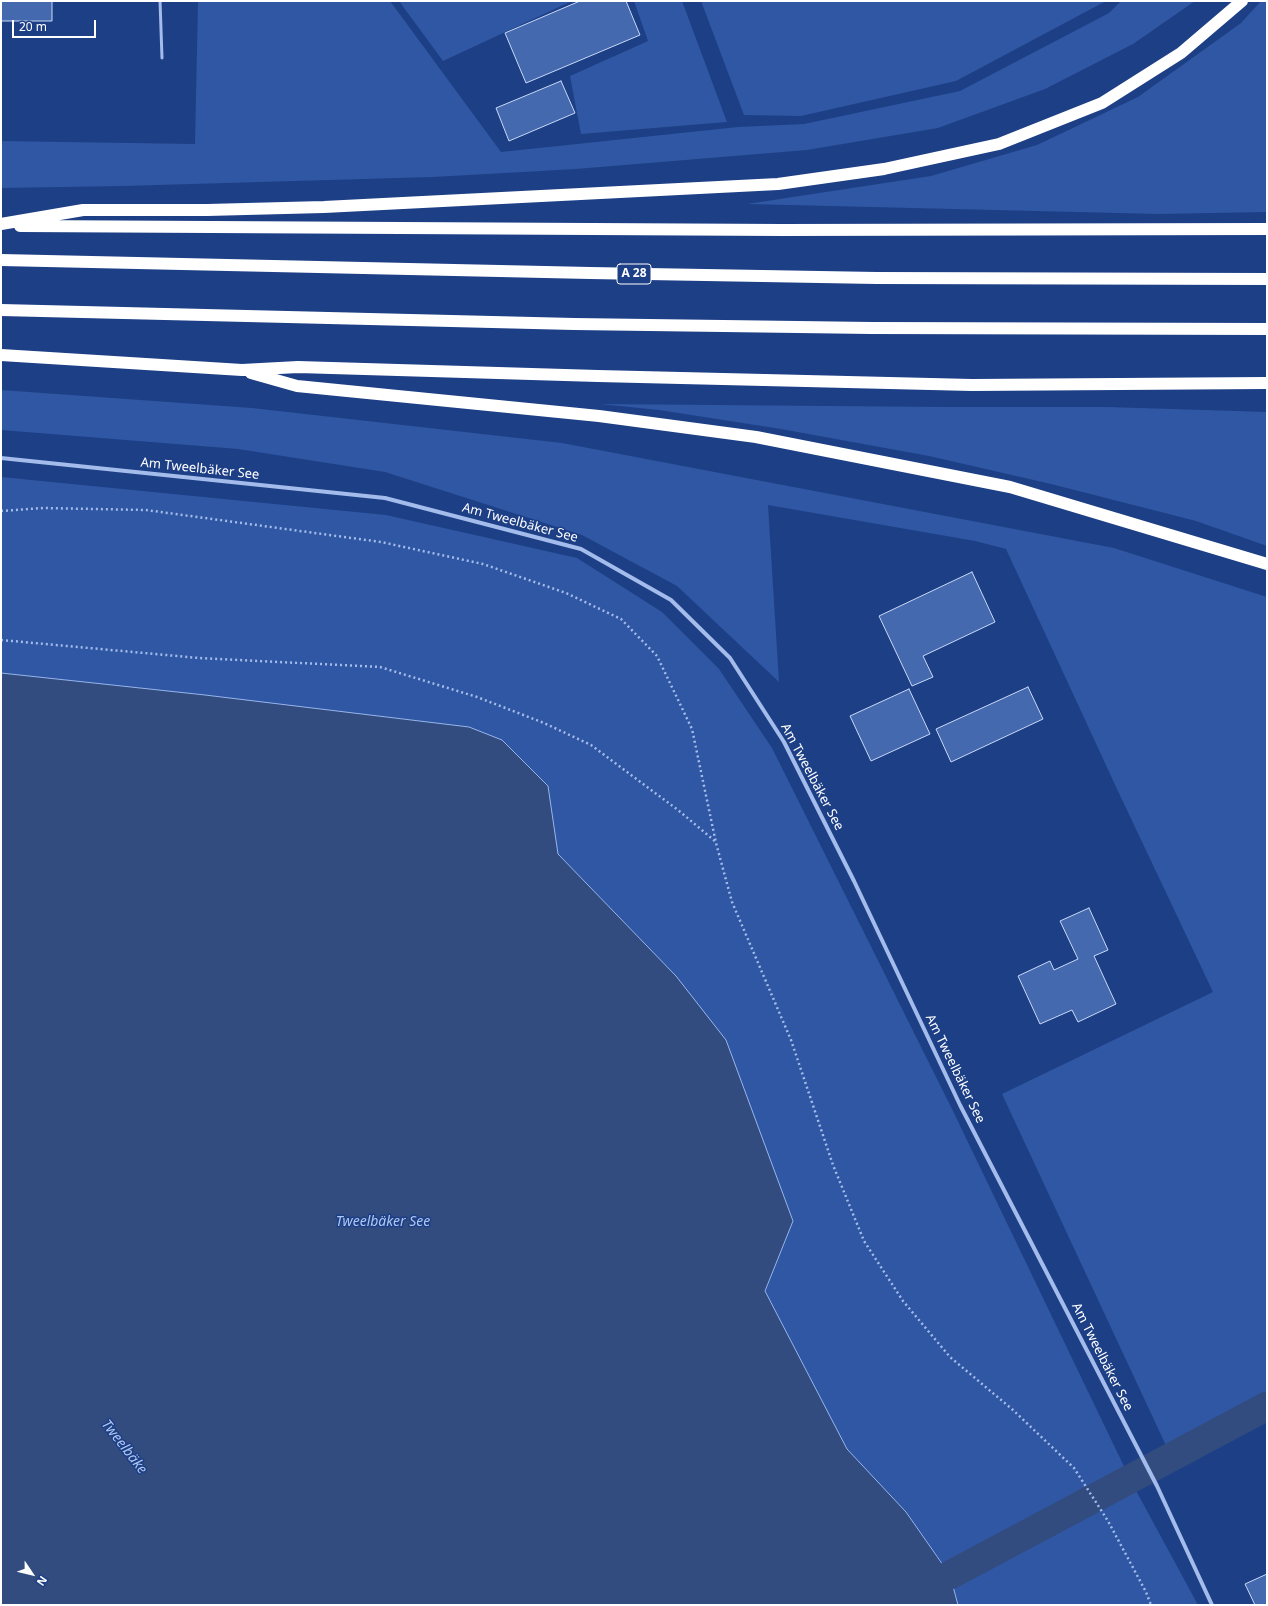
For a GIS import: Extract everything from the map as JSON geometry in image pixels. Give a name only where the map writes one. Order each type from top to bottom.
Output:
[{"type":"highway","points":[[1,225],[84,210],[207,210],[316,207],[778,184],[884,169],[999,144],[1102,103],[1182,53],[1242,1]]},
{"type":"highway","points":[[1,225],[774,230],[1267,229]]},
{"type":"highway","name":"A 28","points":[[1,260],[877,278],[1267,279]]},
{"type":"highway","points":[[1,310],[574,324],[904,328],[1267,329]]},
{"type":"highway","points":[[1,355],[242,370],[298,367],[590,376],[972,385],[1267,383]]},
{"type":"highway","points":[[242,370],[298,386],[599,416],[756,437],[1010,487],[1267,564]]},
{"type":"street","name":"Am Tweelbäker See","points":[[1,458],[385,498],[581,549],[671,600],[730,658],[784,742],[854,881],[960,1105],[1157,1486],[1212,1605]]},
{"type":"lane","points":[[160,1],[162,58]]},
{"type":"path","points":[[1,511],[42,508],[146,510],[381,542],[482,564],[566,593],[620,619],[657,656],[692,729],[716,843],[732,902],[790,1040],[833,1165],[864,1241],[903,1301],[950,1357],[1013,1410],[1074,1468],[1108,1521],[1146,1592],[1151,1605]]},
{"type":"path","points":[[1,640],[199,658],[380,667],[477,697],[544,723],[591,746],[678,810],[716,843]]},
{"type":"shaded area","points":[[198,1],[390,1],[501,152],[738,127],[804,124],[960,91],[1109,13],[1121,1],[1195,1],[1133,44],[1045,89],[938,128],[807,150],[576,169],[433,177],[1,188],[1,141],[195,144]]},
{"type":"shaded area","points":[[399,1],[572,1],[443,61]]},
{"type":"shaded area","points":[[634,1],[682,1],[727,122],[581,134],[570,76],[648,41]]},
{"type":"shaded area","points":[[701,1],[1106,1],[956,81],[801,116],[744,115]]},
{"type":"shaded area","points":[[1261,1],[1267,1],[1267,212],[1159,214],[747,204],[931,176],[1037,145],[1138,97],[1241,23]]},
{"type":"shaded area","points":[[1,390],[252,408],[562,443],[1114,548],[1267,597],[1267,1398],[1169,1452],[1002,1094],[1213,992],[1006,549],[975,541],[768,505],[779,682],[677,586],[582,535],[385,472],[238,449],[1,430]]},
{"type":"shaded area","points":[[600,404],[1107,407],[1267,412],[1267,546],[1196,521],[1051,484],[929,456],[781,429],[659,410]]},
{"type":"shaded area","points":[[1,477],[386,515],[577,558],[662,612],[719,669],[772,748],[953,1111],[1133,1485],[1198,1605],[958,1605],[950,1574],[906,1512],[847,1449],[765,1291],[793,1221],[676,976],[558,854],[548,786],[469,727],[205,695],[1,673]]},
{"type":"water","name":"Tweelbäker See","points":[[1,673],[205,695],[469,727],[502,740],[548,786],[558,854],[676,976],[726,1040],[793,1221],[765,1291],[847,1449],[906,1512],[950,1575],[958,1605],[1,1605]]},
{"type":"building","points":[[1,1],[52,1],[52,21],[1,21]]},
{"type":"building","points":[[580,1],[626,1],[640,35],[526,83],[505,33]]},
{"type":"building","points":[[561,81],[575,113],[509,141],[496,108]]},
{"type":"building","points":[[972,572],[995,622],[923,656],[933,677],[912,686],[879,616]]},
{"type":"building","points":[[1028,687],[1043,719],[951,762],[936,729]]},
{"type":"building","points":[[909,689],[930,734],[871,761],[850,716]]},
{"type":"building","points":[[1089,908],[1108,950],[1094,956],[1116,1004],[1078,1022],[1072,1010],[1040,1024],[1018,976],[1050,961],[1054,970],[1078,959],[1060,921]]},
{"type":"building","points":[[1267,1574],[1267,1605],[1255,1605],[1245,1584]]},
{"type":"waterway","points":[[950,1575],[1267,1406]]},
{"type":"water label","name":"Tweelbäke","points":[[124,1447]]}]
